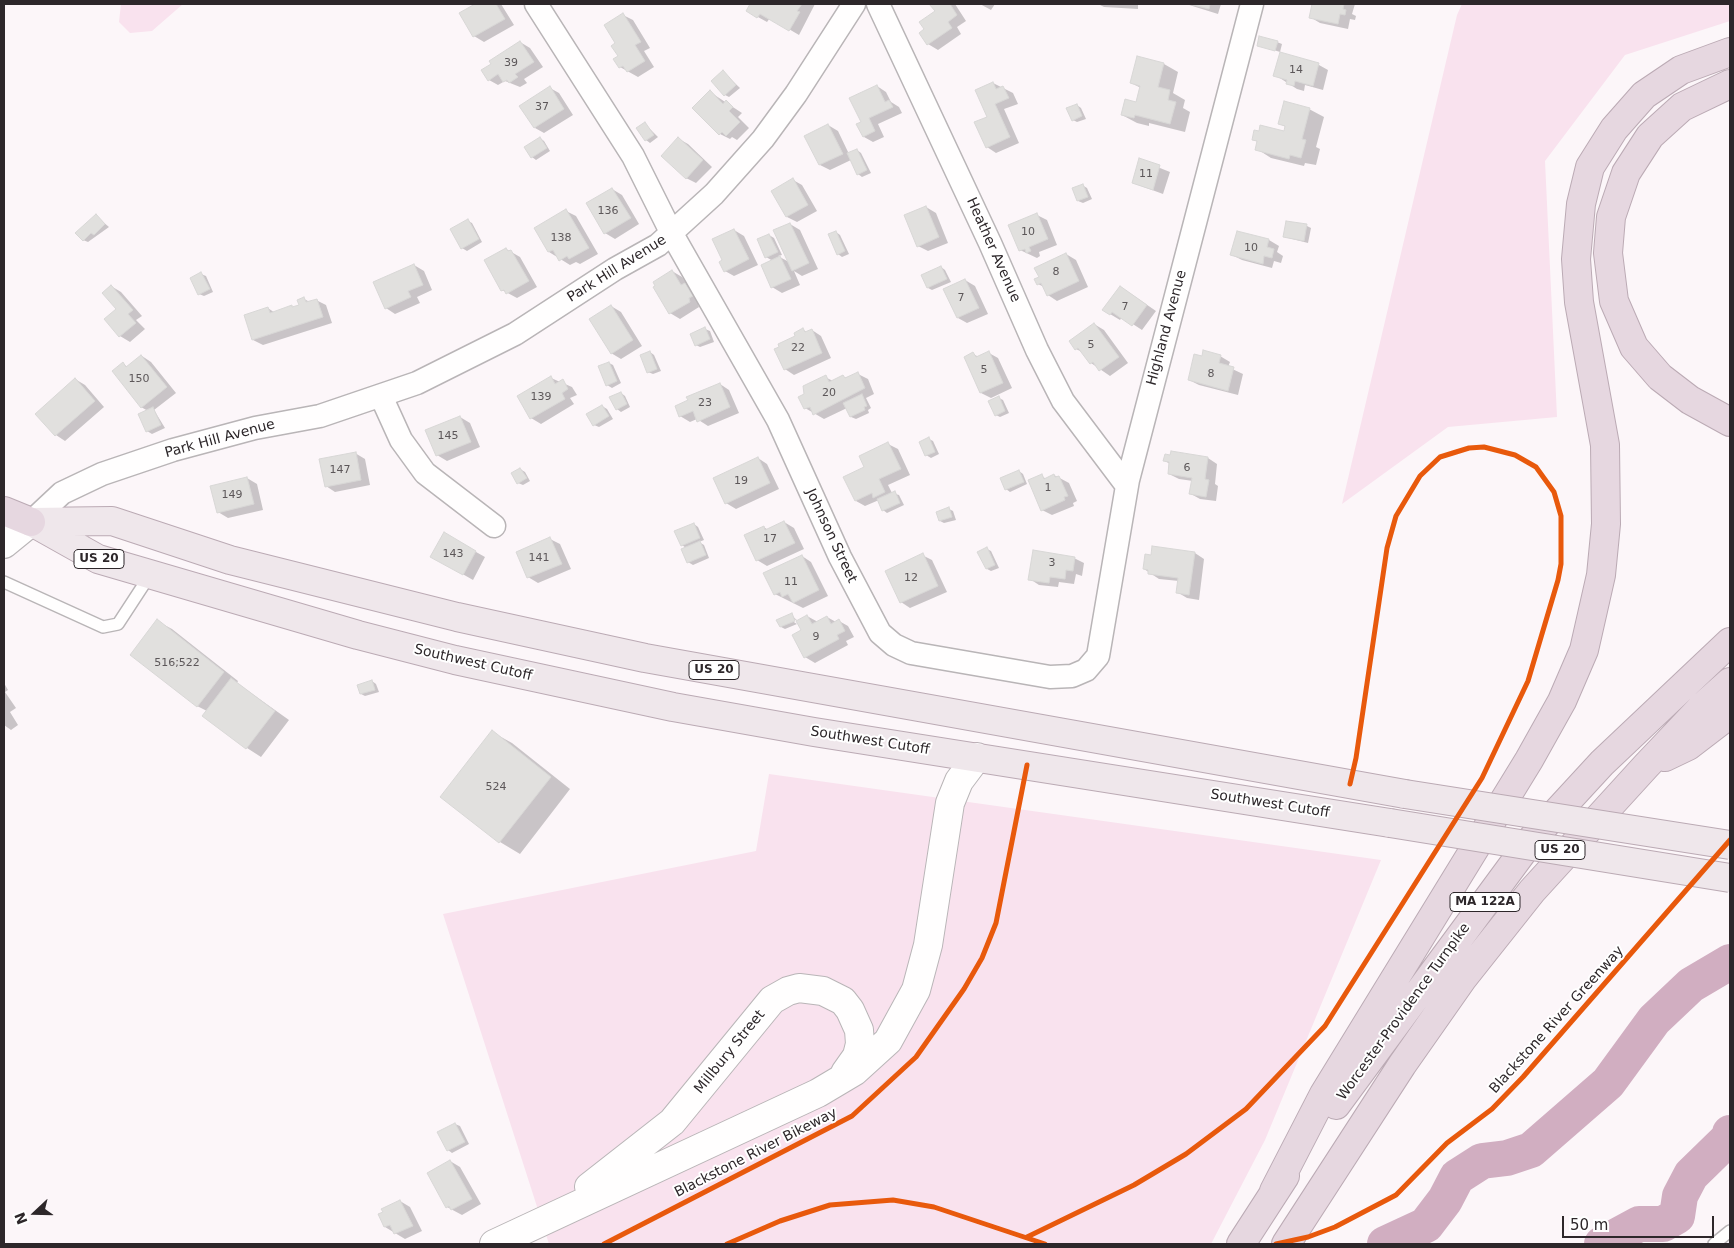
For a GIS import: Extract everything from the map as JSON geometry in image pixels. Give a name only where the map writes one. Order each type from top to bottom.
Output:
[{"type":"highway","points":[[1274,1191],[1324,1094],[1529,760],[1562,701],[1584,650],[1601,575],[1606,524],[1605,445],[1579,302],[1576,260],[1581,204],[1590,167],[1614,129],[1644,95],[1681,70],[1730,52]]},
{"type":"highway","points":[[1730,84],[1682,107],[1650,136],[1626,174],[1611,217],[1608,253],[1614,301],[1634,347],[1668,383],[1690,400],[1730,422]]},
{"type":"highway","name":"Southwest Cutoff","points":[[4,510],[31,522]]},
{"type":"highway","name":"Worcester-Providence Turnpike","points":[[1241,1244],[1274,1191],[1532,839],[1602,762],[1730,642]]},
{"type":"highway","name":"Worcester-Providence Turnpike","points":[[1286,1244],[1402,1065],[1463,978],[1532,891],[1646,766],[1702,707],[1730,682]]},
{"type":"highway","points":[[1646,766],[1688,746],[1730,714]]},
{"type":"main road","name":"Southwest Cutoff","points":[[31,522],[112,521],[230,560],[457,617],[645,658],[1405,794],[1730,845]]},
{"type":"main road","points":[[4,544],[31,522]]},
{"type":"main road","name":"Southwest Cutoff","points":[[31,522],[98,559],[358,635],[514,673],[673,707],[814,732],[1730,878]]},
{"type":"main road","points":[[514,673],[520,631]]},
{"type":"main road","name":"Millbury Street","points":[[494,1244],[722,1140],[818,1093],[855,1071],[888,1041],[916,990],[928,945],[950,803],[959,782],[977,757]]},
{"type":"main road","name":"Millbury Street","points":[[539,1222],[607,1175],[672,1122],[772,1000],[788,991],[811,989],[834,995],[850,1010],[859,1030],[860,1044],[850,1068],[818,1093]]},
{"type":"street","name":"Johnson Street","points":[[536,4],[633,156],[672,234],[778,420],[840,557],[880,633],[894,645],[911,653],[1050,676],[1072,676],[1086,670],[1098,656]]},
{"type":"street","name":"Park Hill Avenue","points":[[31,522],[62,493],[102,474],[173,450],[255,428],[320,416],[417,383],[515,334],[616,269],[658,245],[730,178],[763,139],[801,86],[854,4]]},
{"type":"street","name":"Heather Avenue","points":[[878,4],[990,243],[1037,350],[1064,401],[1127,486]]},
{"type":"street","name":"Highland Avenue","points":[[1098,656],[1127,486],[1252,4]]},
{"type":"street","points":[[381,396],[401,440],[425,473],[494,526]]},
{"type":"lane","points":[[4,582],[103,627],[118,624],[150,574]]},
{"type":"lane","points":[[1714,1244],[1730,1231]]},
{"type":"shaded area","points":[[121,4],[183,4],[152,31],[130,33],[119,22]]},
{"type":"shaded area","points":[[1462,4],[1730,4],[1730,21],[1625,55],[1545,161],[1557,417],[1448,427],[1342,504],[1457,15]]},
{"type":"shaded area","points":[[769,774],[1381,860],[1265,1140],[1211,1244],[549,1244],[443,914],[756,851]]},
{"type":"building","points":[[475,4],[496,4],[505,19],[473,37],[459,13]]},
{"type":"building","points":[[750,4],[802,4],[797,11],[800,12],[789,31],[760,14],[757,18],[746,11]]},
{"type":"building","points":[[929,4],[950,4],[957,15],[948,22],[952,28],[927,45],[919,33],[924,29],[919,22],[935,11]]},
{"type":"building","points":[[1189,4],[1210,4],[1209,9]]},
{"type":"building","points":[[1312,4],[1344,4],[1345,15],[1340,14],[1338,24],[1309,18]]},
{"type":"building","points":[[623,13],[641,42],[635,45],[645,61],[627,72],[623,66],[619,68],[613,59],[618,56],[611,46],[615,43],[604,25]]},
{"type":"building","points":[[1259,36],[1278,41],[1275,51],[1257,46]]},
{"type":"building","points":[[520,41],[534,62],[515,74],[518,77],[509,83],[507,80],[503,82],[498,74],[488,81],[481,70],[491,64],[489,61]]},
{"type":"building","points":[[1280,52],[1319,63],[1313,86],[1295,81],[1294,86],[1286,84],[1287,80],[1273,76]]},
{"type":"building","points":[[1137,56],[1164,63],[1158,87],[1170,90],[1168,100],[1176,102],[1170,124],[1135,115],[1134,118],[1121,115],[1125,99],[1136,102],[1140,86],[1130,83]]},
{"type":"building","points":[[723,70],[736,85],[724,96],[711,81]]},
{"type":"building","points":[[993,82],[996,89],[1003,86],[1009,98],[995,104],[1010,137],[986,148],[974,122],[987,117],[975,90]]},
{"type":"building","points":[[877,85],[885,102],[889,100],[893,107],[869,118],[875,131],[863,137],[856,124],[861,122],[849,98]]},
{"type":"building","points":[[550,86],[564,109],[534,128],[519,106]]},
{"type":"building","points":[[710,90],[723,104],[726,100],[733,107],[729,111],[740,122],[726,136],[722,132],[719,135],[692,108]]},
{"type":"building","points":[[1284,101],[1310,108],[1302,139],[1306,140],[1301,158],[1290,155],[1289,159],[1255,150],[1257,141],[1252,140],[1254,130],[1259,131],[1260,125],[1284,131],[1285,126],[1278,124]]},
{"type":"building","points":[[1077,104],[1082,116],[1072,121],[1066,108]]},
{"type":"building","points":[[645,122],[654,135],[645,141],[636,128]]},
{"type":"building","points":[[828,124],[843,154],[819,165],[804,136]]},
{"type":"building","points":[[540,137],[547,148],[531,158],[524,147]]},
{"type":"building","points":[[678,137],[703,160],[686,179],[661,156]]},
{"type":"building","points":[[857,149],[867,170],[857,175],[847,153]]},
{"type":"building","points":[[1139,158],[1160,165],[1153,190],[1132,183]]},
{"type":"building","points":[[793,178],[808,205],[786,217],[771,191]]},
{"type":"building","points":[[1083,184],[1088,197],[1077,201],[1072,188]]},
{"type":"building","points":[[612,188],[631,218],[604,234],[586,203]]},
{"type":"building","points":[[926,206],[939,237],[917,247],[904,215]]},
{"type":"building","points":[[566,209],[589,248],[569,259],[567,256],[559,261],[553,250],[548,252],[534,228]]},
{"type":"building","points":[[1037,213],[1048,239],[1029,247],[1031,251],[1026,253],[1025,249],[1019,251],[1008,225]]},
{"type":"building","points":[[96,214],[105,224],[94,235],[91,233],[83,241],[75,233]]},
{"type":"building","points":[[468,219],[479,239],[461,249],[450,229]]},
{"type":"building","points":[[1286,221],[1307,224],[1304,241],[1283,237]]},
{"type":"building","points":[[790,223],[809,263],[792,271],[773,230]]},
{"type":"building","points":[[734,229],[749,259],[724,272],[719,262],[722,260],[712,239]]},
{"type":"building","points":[[836,231],[845,251],[837,255],[828,234]]},
{"type":"building","points":[[1237,231],[1269,239],[1267,247],[1274,249],[1272,258],[1264,256],[1263,264],[1230,255]]},
{"type":"building","points":[[769,234],[778,252],[765,258],[757,239]]},
{"type":"building","points":[[506,248],[508,251],[511,250],[529,281],[506,294],[504,290],[501,291],[484,260]]},
{"type":"building","points":[[1066,253],[1079,281],[1047,296],[1041,283],[1037,285],[1034,279],[1039,277],[1034,268]]},
{"type":"building","points":[[780,256],[791,279],[771,288],[761,265]]},
{"type":"building","points":[[414,264],[423,285],[408,291],[411,297],[385,309],[373,282]]},
{"type":"building","points":[[941,266],[947,279],[927,288],[921,275]]},
{"type":"building","points":[[672,270],[681,285],[685,283],[693,296],[689,298],[690,302],[669,314],[653,287],[655,286],[653,282]]},
{"type":"building","points":[[201,272],[210,289],[198,295],[190,278]]},
{"type":"building","points":[[965,279],[979,308],[957,318],[943,289]]},
{"type":"building","points":[[111,285],[133,310],[128,314],[136,323],[119,337],[104,319],[116,309],[102,293]]},
{"type":"building","points":[[1120,286],[1147,305],[1132,326],[1112,312],[1110,315],[1102,310]]},
{"type":"building","points":[[304,297],[306,302],[317,299],[323,317],[252,340],[244,315],[268,307],[270,313],[292,305],[292,307],[299,305],[297,300]]},
{"type":"building","points":[[611,305],[633,340],[611,354],[589,319]]},
{"type":"building","points":[[1094,323],[1119,357],[1099,371],[1093,362],[1090,364],[1078,348],[1075,350],[1069,341]]},
{"type":"building","points":[[705,327],[710,339],[695,346],[690,334]]},
{"type":"building","points":[[803,328],[805,332],[812,329],[822,353],[784,370],[774,349],[779,347],[778,344],[795,336],[794,333]]},
{"type":"building","points":[[1203,350],[1221,355],[1219,363],[1234,367],[1228,391],[1188,380],[1194,354],[1202,356]]},
{"type":"building","points":[[650,351],[657,369],[647,373],[640,355]]},
{"type":"building","points":[[989,351],[1003,383],[980,393],[964,357],[973,352],[976,357]]},
{"type":"building","points":[[141,355],[167,387],[141,408],[112,371],[123,362],[126,367]]},
{"type":"building","points":[[609,362],[617,381],[606,386],[598,366]]},
{"type":"building","points":[[858,372],[865,388],[813,415],[810,407],[804,409],[798,397],[804,394],[803,386],[826,375],[829,382],[843,375],[845,378]]},
{"type":"building","points":[[551,376],[555,384],[563,379],[568,389],[562,393],[565,399],[530,419],[517,396]]},
{"type":"building","points":[[75,378],[95,401],[55,436],[35,414]]},
{"type":"building","points":[[720,383],[730,407],[697,422],[693,411],[679,417],[675,406],[688,400],[686,397]]},
{"type":"building","points":[[621,392],[627,404],[616,410],[609,397]]},
{"type":"building","points":[[862,394],[867,406],[864,407],[865,410],[850,417],[843,403]]},
{"type":"building","points":[[999,396],[1005,411],[995,416],[988,401]]},
{"type":"building","points":[[602,405],[609,416],[593,426],[586,414]]},
{"type":"building","points":[[153,407],[161,425],[146,432],[138,414]]},
{"type":"building","points":[[460,416],[471,442],[436,456],[425,430]]},
{"type":"building","points":[[929,437],[935,452],[925,456],[919,442]]},
{"type":"building","points":[[888,442],[901,469],[879,479],[885,492],[873,498],[872,493],[855,501],[843,477],[864,467],[859,456]]},
{"type":"building","points":[[1171,451],[1208,457],[1205,479],[1209,480],[1206,497],[1189,494],[1192,478],[1168,474],[1169,462],[1163,461],[1165,454],[1170,455]]},
{"type":"building","points":[[356,452],[361,480],[325,487],[319,459]]},
{"type":"building","points":[[758,457],[770,483],[725,504],[713,478]]},
{"type":"building","points":[[520,468],[527,478],[517,484],[511,473]]},
{"type":"building","points":[[1019,470],[1024,482],[1005,490],[1000,478]]},
{"type":"building","points":[[1042,474],[1044,479],[1054,474],[1055,477],[1059,476],[1068,496],[1064,497],[1065,500],[1041,511],[1028,480]]},
{"type":"building","points":[[247,477],[254,504],[217,513],[210,486]]},
{"type":"building","points":[[895,491],[900,503],[882,511],[877,499]]},
{"type":"building","points":[[949,507],[952,517],[939,521],[936,512]]},
{"type":"building","points":[[784,521],[795,543],[756,561],[744,535],[764,526],[765,530]]},
{"type":"building","points":[[694,523],[700,538],[681,546],[674,531]]},
{"type":"building","points":[[444,532],[476,551],[463,575],[430,557]]},
{"type":"building","points":[[550,537],[562,564],[527,578],[516,552]]},
{"type":"building","points":[[700,541],[706,555],[687,563],[681,549]]},
{"type":"building","points":[[1152,546],[1195,552],[1189,595],[1176,593],[1178,578],[1148,574],[1148,570],[1143,569],[1145,554],[1151,555]]},
{"type":"building","points":[[987,547],[995,565],[986,569],[977,552]]},
{"type":"building","points":[[1033,550],[1075,557],[1073,571],[1066,570],[1065,579],[1050,577],[1049,583],[1028,580]]},
{"type":"building","points":[[923,553],[938,586],[900,603],[885,571]]},
{"type":"building","points":[[802,555],[819,590],[793,603],[788,594],[782,597],[780,592],[774,595],[763,573]]},
{"type":"building","points":[[792,613],[795,621],[780,627],[776,620]]},
{"type":"building","points":[[807,615],[812,624],[827,616],[831,624],[839,619],[845,631],[837,635],[839,639],[804,658],[792,635],[801,630],[796,621]]},
{"type":"building","points":[[157,619],[224,672],[197,707],[130,655]]},
{"type":"building","points":[[231,678],[275,711],[246,749],[202,716]]},
{"type":"building","points":[[372,680],[375,690],[360,694],[357,685]]},
{"type":"building","points":[[492,730],[551,777],[499,843],[440,797]]},
{"type":"building","points":[[455,1123],[465,1142],[447,1151],[437,1132]]},
{"type":"building","points":[[450,1160],[472,1199],[451,1210],[449,1206],[446,1208],[427,1173]]},
{"type":"building","points":[[400,1200],[413,1226],[394,1234],[390,1225],[384,1227],[378,1214],[383,1212],[381,1209]]},
{"type":"waterway","points":[[1385,1244],[1426,1225],[1445,1200],[1457,1177],[1482,1161],[1507,1158],[1531,1150],[1608,1083],[1654,1020],[1691,985],[1730,962]]},
{"type":"waterway","points":[[1602,1244],[1639,1224],[1663,1224],[1677,1216],[1680,1196],[1691,1175],[1730,1137],[1730,1133]]},
{"type":"cycle path","points":[[1027,1237],[1134,1185],[1186,1154],[1246,1109],[1325,1026],[1482,778],[1528,681],[1561,564],[1561,516],[1554,492],[1536,467],[1515,455],[1484,447],[1469,448],[1440,457],[1420,476],[1396,516],[1387,548],[1356,758],[1350,784]]},
{"type":"cycle path","name":"Blackstone River Bikeway","points":[[604,1244],[852,1116],[916,1057],[964,989],[982,958],[996,923],[1027,765]]},
{"type":"cycle path","name":"Blackstone River Greenway","points":[[1276,1244],[1308,1237],[1335,1227],[1396,1195],[1447,1143],[1492,1109],[1523,1077],[1730,840]]},
{"type":"cycle path","points":[[727,1244],[780,1221],[830,1205],[893,1200],[934,1207],[1045,1244]]}]
